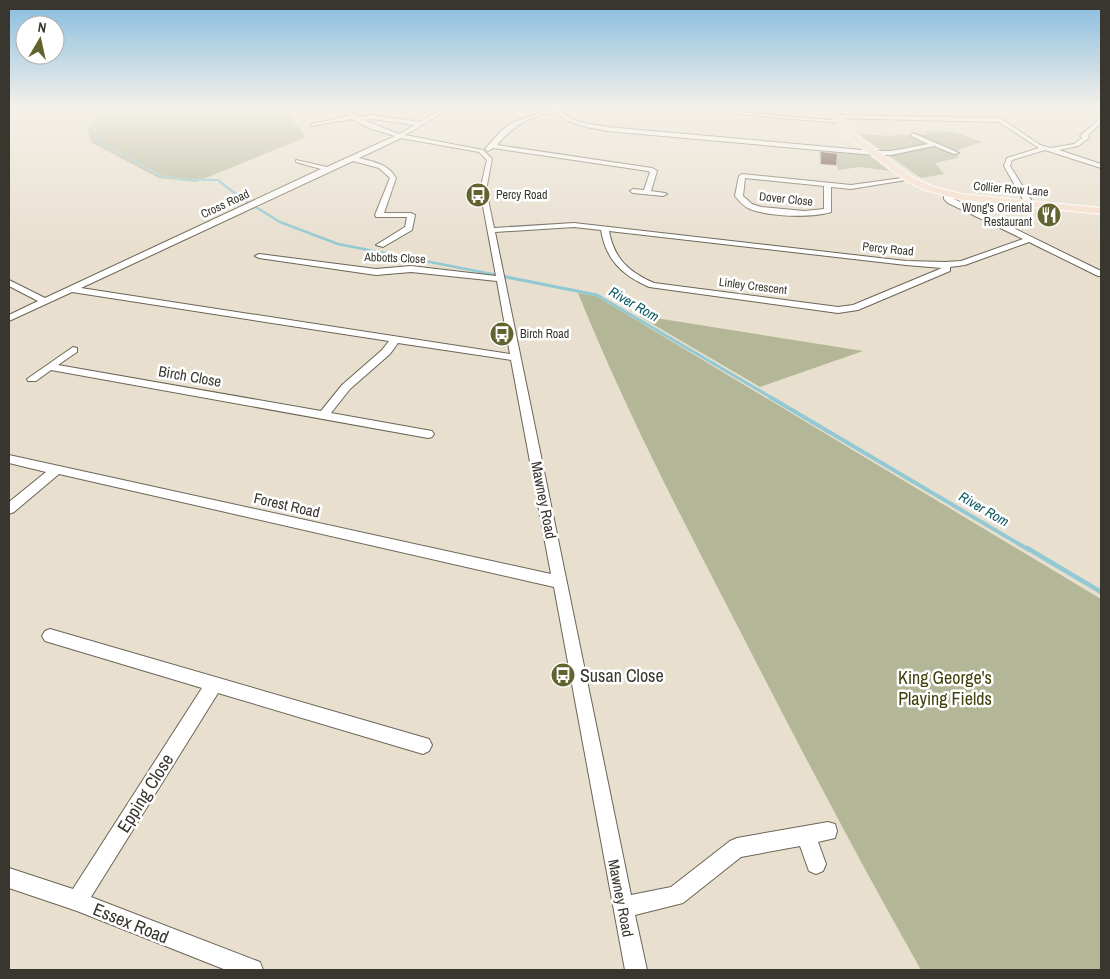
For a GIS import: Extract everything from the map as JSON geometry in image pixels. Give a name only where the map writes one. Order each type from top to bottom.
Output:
[{"type":"main road","name":"Collier Row Lane","points":[[874,153],[909,179],[948,194],[1101,211]]},
{"type":"street","name":"Cross Road","points":[[9,318],[327,169],[367,153]]},
{"type":"street","name":"Mawney Road","points":[[482,153],[487,155],[490,162],[484,190],[636,970]]},
{"type":"street","points":[[536,153],[650,168],[654,171],[647,192]]},
{"type":"street","points":[[871,153],[893,153]]},
{"type":"street","points":[[1029,203],[1007,166],[1009,160],[1037,153]]},
{"type":"street","points":[[1056,153],[1101,166]]},
{"type":"street","points":[[354,159],[382,167],[390,172],[393,178],[379,215],[411,215],[409,228],[380,245]]},
{"type":"street","points":[[298,160],[327,169]]},
{"type":"street","name":"Dover Close","points":[[742,176],[827,185],[828,210],[823,213],[812,214],[754,208],[745,203],[739,196],[742,176]]},
{"type":"street","points":[[827,185],[860,186],[909,179]]},
{"type":"street","points":[[632,191],[663,194]]},
{"type":"street","points":[[948,194],[948,199],[951,201],[1101,274]]},
{"type":"street","name":"Percy Road","points":[[492,230],[558,225],[906,263],[949,265]]},
{"type":"street","name":"Linley Crescent","points":[[606,229],[609,244],[619,267],[637,279],[652,285],[838,310],[855,308],[947,269],[949,265],[1004,250],[1031,239]]},
{"type":"street","name":"Abbotts Close","points":[[259,256],[376,272],[411,269],[500,276]]},
{"type":"street","points":[[906,263],[924,279]]},
{"type":"street","points":[[9,283],[45,301]]},
{"type":"street","points":[[72,288],[516,358]]},
{"type":"street","points":[[324,415],[346,387],[386,352],[395,340]]},
{"type":"street","points":[[32,379],[72,350]]},
{"type":"street","name":"Birch Close","points":[[50,367],[428,434]]},
{"type":"street","name":"Forest Road","points":[[9,459],[559,582]]},
{"type":"street","points":[[9,509],[56,470]]},
{"type":"street","points":[[50,636],[424,746]]},
{"type":"street","name":"Epping Close","points":[[77,901],[214,684]]},
{"type":"street","points":[[623,907],[676,896],[737,848],[828,831]]},
{"type":"street","points":[[806,835],[816,864]]},
{"type":"street","name":"Essex Road","points":[[9,878],[77,901],[252,970]]},
{"type":"green space","points":[[111,153],[268,153],[196,182],[159,178]]},
{"type":"green space","points":[[819,153],[868,154],[890,171],[860,167],[838,170],[837,166],[820,164]]},
{"type":"green space","points":[[885,153],[958,153],[958,158],[935,163],[944,174],[921,178]]},
{"type":"green space","name":"King George's Playing Fields","points":[[578,293],[596,296],[1101,599],[1101,970],[921,970],[782,713],[695,544],[614,378]]},
{"type":"green space","points":[[637,315],[863,351],[760,387]]},
{"type":"building","points":[[821,153],[837,154],[836,165],[821,164]]},
{"type":"waterway","name":"River Rom","points":[[119,153],[161,176],[187,180],[218,180],[222,183]]},
{"type":"waterway","name":"River Rom","points":[[220,182],[241,198],[280,222],[338,244],[512,278]]},
{"type":"waterway","name":"River Rom","points":[[506,277],[597,295],[772,398]]},
{"type":"waterway","name":"River Rom","points":[[770,397],[1029,550]]},
{"type":"waterway","name":"River Rom","points":[[1027,548],[1101,592]]},
{"type":"place","name":"Percy Road","points":[[478,195]]},
{"type":"place","name":"Wong's Oriental Restaurant","points":[[1049,215]]},
{"type":"place","name":"Birch Road","points":[[502,334]]},
{"type":"place","name":"Susan Close","points":[[563,675]]}]
